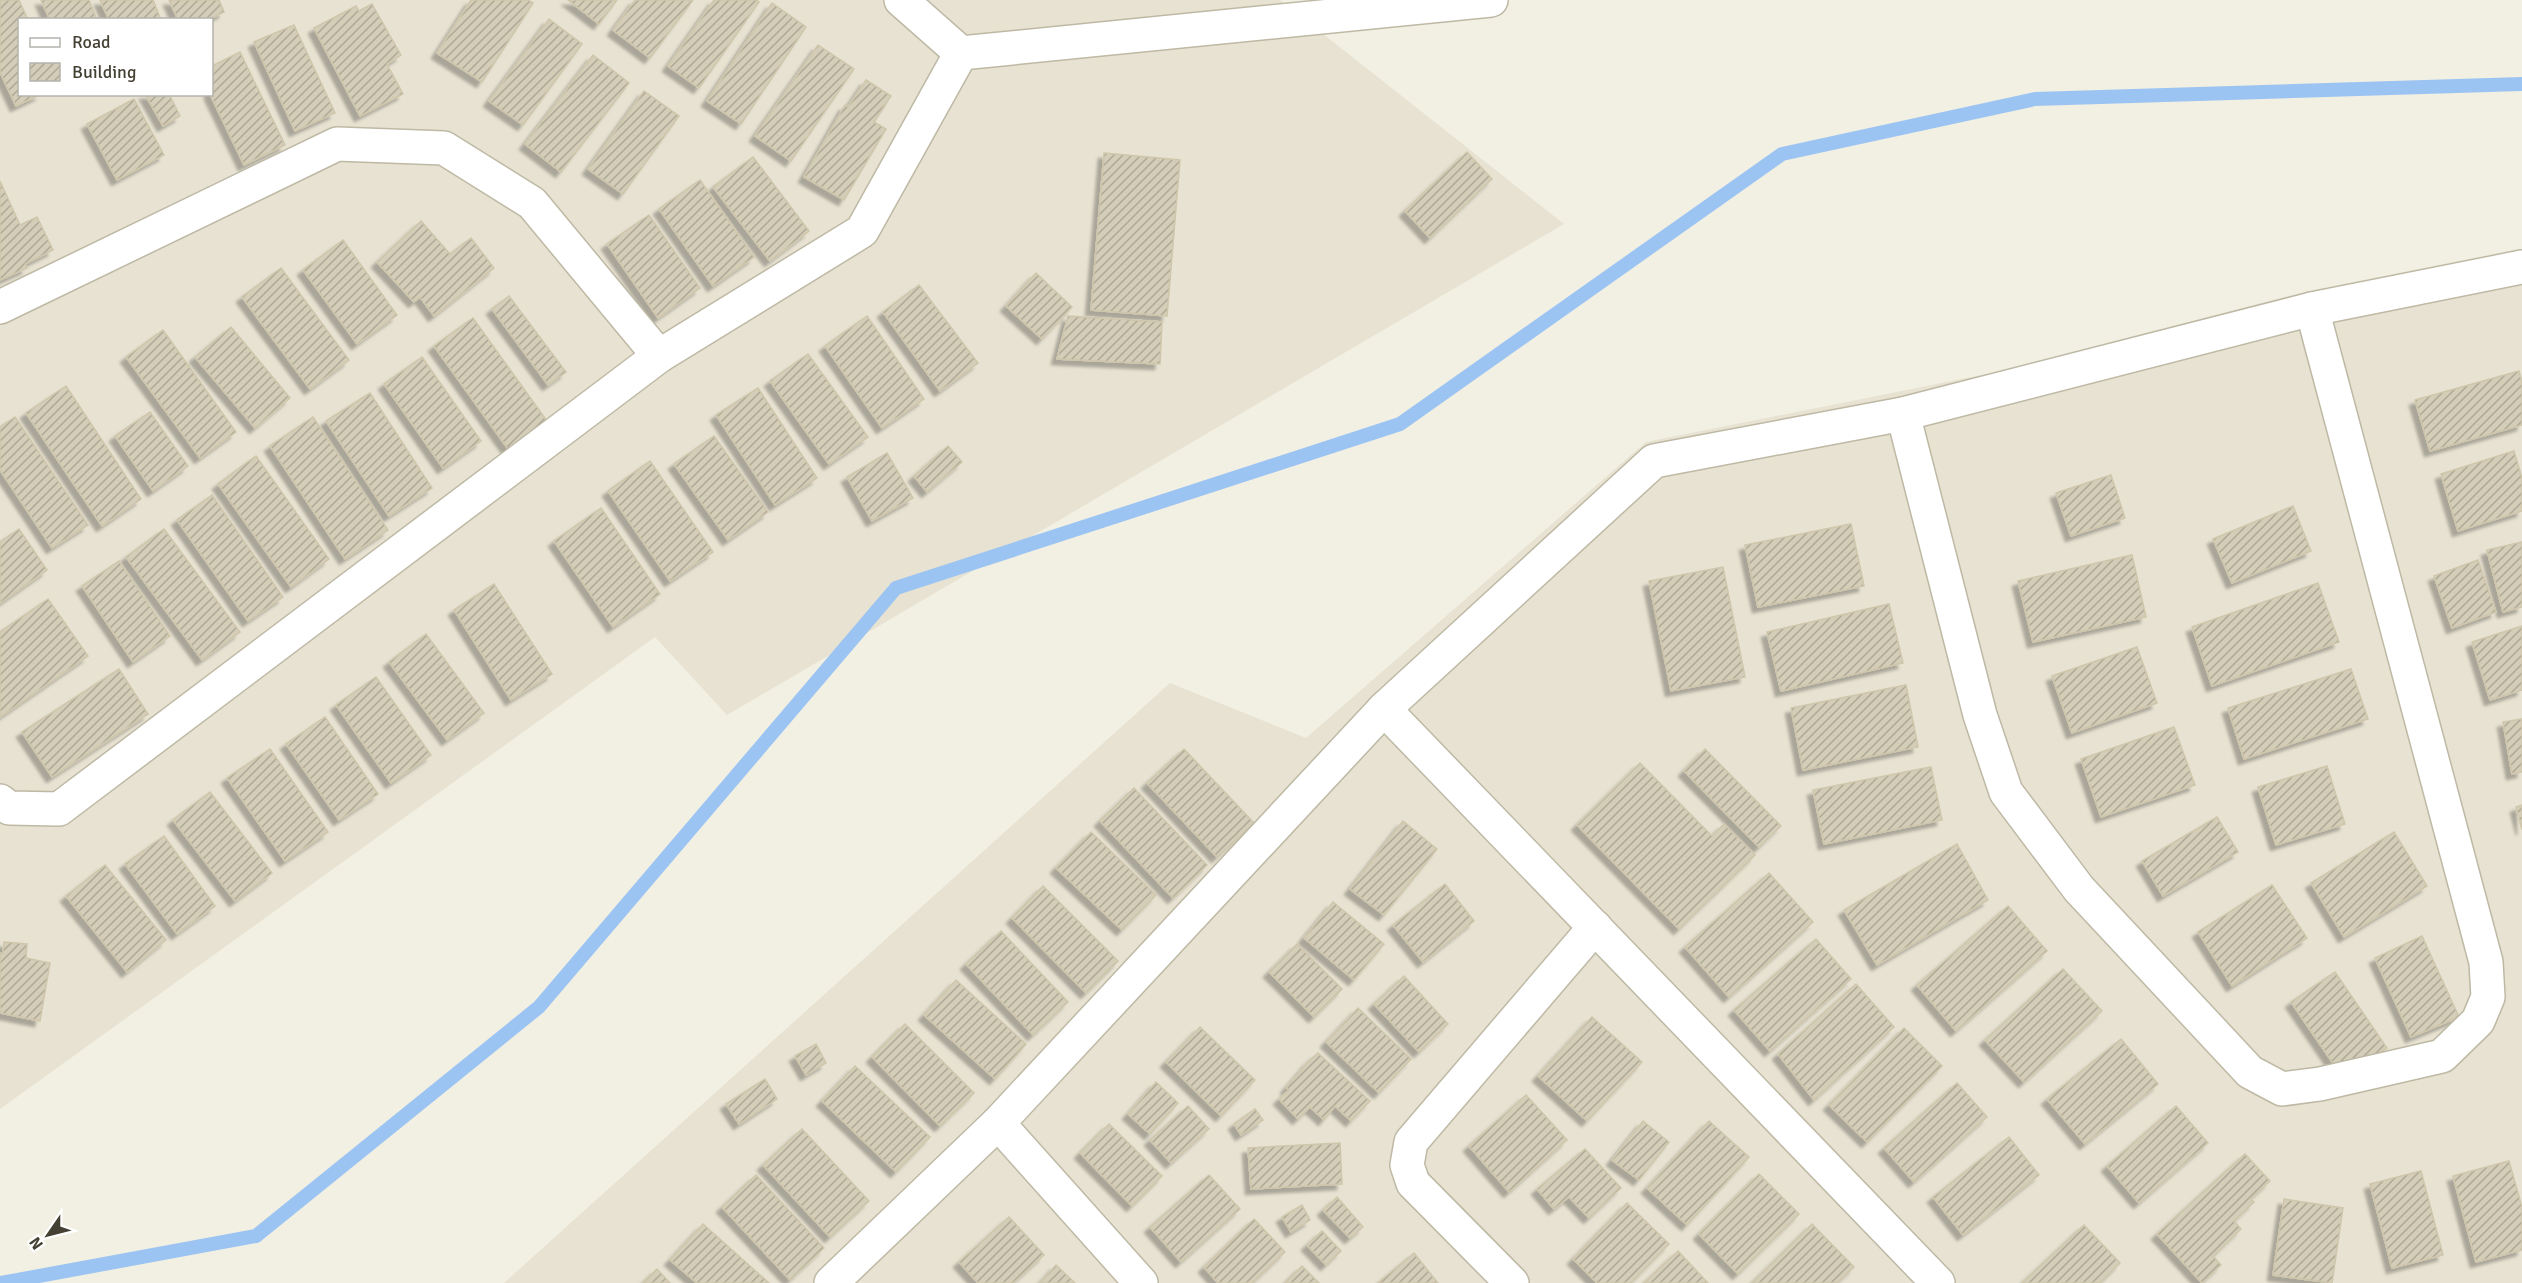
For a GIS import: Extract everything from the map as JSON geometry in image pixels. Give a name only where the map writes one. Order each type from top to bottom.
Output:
[{"type":"street","points":[[901,0],[961,53],[1491,0]]},
{"type":"street","points":[[0,801],[9,808],[59,809],[659,356],[862,231],[961,53]]},
{"type":"street","points":[[0,307],[337,144],[444,148],[532,203],[659,356]]},
{"type":"street","points":[[831,1283],[998,1123],[1384,709],[1654,462],[1903,414],[2312,309],[2522,267]]},
{"type":"street","points":[[1903,414],[1980,715],[2006,792],[2079,889],[2250,1072],[2283,1089],[2320,1084],[2442,1056],[2478,1021],[2488,997],[2486,962],[2312,309]]},
{"type":"street","points":[[1384,709],[1938,1283]]},
{"type":"street","points":[[1512,1283],[1413,1183],[1407,1165],[1411,1142],[1595,927]]},
{"type":"street","points":[[998,1123],[1141,1283]]},
{"type":"shaded area","points":[[0,0],[1280,0],[1564,224],[727,715],[655,637],[0,1109]]},
{"type":"shaded area","points":[[2522,267],[2522,1283],[504,1283],[1170,683],[1306,738],[1646,442]]},
{"type":"building","points":[[0,0],[19,0],[27,18],[18,18],[18,96],[37,96],[16,106],[0,72]]},
{"type":"building","points":[[41,0],[89,0],[96,18],[49,18]]},
{"type":"building","points":[[100,0],[153,0],[160,18],[108,18]]},
{"type":"building","points":[[169,0],[219,0],[224,12],[212,18],[177,18]]},
{"type":"building","points":[[471,0],[528,0],[533,3],[482,82],[437,53]]},
{"type":"building","points":[[568,0],[617,0],[599,24]]},
{"type":"building","points":[[635,0],[693,0],[650,58],[613,30]]},
{"type":"building","points":[[714,0],[756,0],[759,2],[699,88],[668,66]]},
{"type":"building","points":[[772,3],[806,27],[741,124],[707,101]]},
{"type":"building","points":[[372,4],[401,55],[387,64],[403,94],[360,116],[314,28],[356,6],[359,11]]},
{"type":"building","points":[[549,19],[582,44],[523,125],[489,101]]},
{"type":"building","points":[[294,25],[335,113],[295,131],[254,42]]},
{"type":"building","points":[[818,45],[854,69],[791,161],[755,136]]},
{"type":"building","points":[[240,52],[285,145],[244,165],[211,96],[213,96],[213,66]]},
{"type":"building","points":[[593,55],[629,83],[561,172],[525,144]]},
{"type":"building","points":[[866,80],[891,96],[874,122],[886,129],[844,200],[804,177],[845,105],[848,107]]},
{"type":"building","points":[[644,91],[679,116],[623,194],[588,169]]},
{"type":"building","points":[[146,96],[170,96],[180,116],[163,126]]},
{"type":"building","points":[[134,99],[164,155],[117,180],[87,124]]},
{"type":"building","points":[[1467,152],[1492,179],[1430,238],[1405,211]]},
{"type":"building","points":[[1104,153],[1180,160],[1167,316],[1091,310]]},
{"type":"building","points":[[753,157],[809,231],[770,261],[713,187]]},
{"type":"building","points":[[700,180],[754,257],[713,286],[659,209]]},
{"type":"building","points":[[0,181],[20,225],[37,217],[53,250],[25,264],[27,268],[0,280]]},
{"type":"building","points":[[649,215],[700,288],[658,318],[607,244]]},
{"type":"building","points":[[421,221],[450,254],[471,238],[494,268],[434,316],[420,297],[414,302],[377,262]]},
{"type":"building","points":[[343,240],[397,315],[357,344],[303,270]]},
{"type":"building","points":[[281,268],[349,360],[310,389],[242,297]]},
{"type":"building","points":[[1036,273],[1072,307],[1042,339],[1006,306]]},
{"type":"building","points":[[919,285],[978,363],[940,391],[883,312]]},
{"type":"building","points":[[509,296],[566,372],[548,385],[492,309]]},
{"type":"building","points":[[867,316],[924,399],[882,428],[825,346]]},
{"type":"building","points":[[1068,316],[1162,322],[1160,364],[1057,359]]},
{"type":"building","points":[[473,318],[552,428],[513,456],[434,346]]},
{"type":"building","points":[[231,327],[290,398],[255,428],[195,357]]},
{"type":"building","points":[[163,330],[236,432],[200,458],[126,357]]},
{"type":"building","points":[[808,354],[868,437],[829,464],[770,381]]},
{"type":"building","points":[[422,357],[481,441],[443,468],[384,384]]},
{"type":"building","points":[[2519,371],[2522,382],[2522,425],[2430,451],[2415,400]]},
{"type":"building","points":[[66,386],[141,499],[102,526],[26,413]]},
{"type":"building","points":[[758,388],[817,478],[775,505],[716,415]]},
{"type":"building","points":[[370,393],[432,488],[389,516],[326,421]]},
{"type":"building","points":[[150,412],[188,466],[153,491],[115,436]]},
{"type":"building","points":[[15,417],[88,525],[52,548],[0,470],[0,427]]},
{"type":"building","points":[[313,417],[388,530],[345,559],[270,446]]},
{"type":"building","points":[[714,436],[768,512],[728,540],[674,464]]},
{"type":"building","points":[[948,446],[962,462],[927,492],[914,476]]},
{"type":"building","points":[[2514,451],[2522,478],[2522,511],[2458,531],[2441,474]]},
{"type":"building","points":[[887,453],[913,498],[872,521],[847,477]]},
{"type":"building","points":[[256,456],[329,559],[291,587],[218,484]]},
{"type":"building","points":[[650,461],[713,552],[670,581],[608,491]]},
{"type":"building","points":[[2111,475],[2125,518],[2071,536],[2056,493]]},
{"type":"building","points":[[212,495],[283,597],[248,621],[177,520]]},
{"type":"building","points":[[2293,506],[2311,551],[2232,583],[2213,539]]},
{"type":"building","points":[[601,508],[660,594],[613,627],[554,541]]},
{"type":"building","points":[[1851,524],[1864,586],[1758,607],[1745,545]]},
{"type":"building","points":[[19,529],[47,570],[0,603],[0,542]]},
{"type":"building","points":[[164,529],[240,632],[202,660],[126,557]]},
{"type":"building","points":[[2522,542],[2522,607],[2503,612],[2487,550]]},
{"type":"building","points":[[2132,555],[2146,617],[2033,642],[2018,581]]},
{"type":"building","points":[[2478,560],[2496,612],[2452,628],[2434,576]]},
{"type":"building","points":[[119,561],[170,636],[133,662],[82,586]]},
{"type":"building","points":[[1723,567],[1745,677],[1671,691],[1649,581]]},
{"type":"building","points":[[2318,583],[2339,642],[2212,686],[2192,627]]},
{"type":"building","points":[[494,584],[552,674],[511,700],[454,610]]},
{"type":"building","points":[[48,599],[88,656],[0,717],[0,632]]},
{"type":"building","points":[[1889,604],[1903,663],[1781,691],[1767,632]]},
{"type":"building","points":[[2522,626],[2522,690],[2490,700],[2472,642]]},
{"type":"building","points":[[426,634],[484,713],[447,740],[389,662]]},
{"type":"building","points":[[2137,647],[2157,703],[2072,733],[2052,676]]},
{"type":"building","points":[[119,669],[148,714],[52,777],[22,732]]},
{"type":"building","points":[[2351,669],[2368,719],[2244,759],[2228,708]]},
{"type":"building","points":[[376,677],[431,755],[391,783],[336,705]]},
{"type":"building","points":[[1906,685],[1918,747],[1803,770],[1791,708]]},
{"type":"building","points":[[325,717],[378,794],[339,820],[286,744]]},
{"type":"building","points":[[2522,719],[2522,772],[2512,774],[2503,722]]},
{"type":"building","points":[[2174,727],[2195,785],[2101,817],[2081,759]]},
{"type":"building","points":[[270,749],[328,832],[285,861],[227,778]]},
{"type":"building","points":[[1184,749],[1254,823],[1217,857],[1147,783]]},
{"type":"building","points":[[1705,749],[1781,826],[1759,847],[1684,771]]},
{"type":"building","points":[[1640,763],[1712,836],[1724,824],[1755,855],[1679,929],[1577,825]]},
{"type":"building","points":[[2327,766],[2345,824],[2276,845],[2258,787]]},
{"type":"building","points":[[1931,767],[1942,820],[1824,844],[1813,790]]},
{"type":"building","points":[[1134,788],[1207,865],[1173,898],[1100,821]]},
{"type":"building","points":[[210,792],[272,873],[235,901],[173,820]]},
{"type":"building","points":[[2522,805],[2522,830],[2516,807]]},
{"type":"building","points":[[2217,817],[2238,852],[2163,896],[2142,861]]},
{"type":"building","points":[[1403,821],[1437,849],[1384,915],[1350,889]]},
{"type":"building","points":[[1091,832],[1156,895],[1122,930],[1056,868]]},
{"type":"building","points":[[2394,832],[2427,886],[2344,937],[2311,883]]},
{"type":"building","points":[[164,836],[215,906],[177,934],[125,864]]},
{"type":"building","points":[[1957,844],[1988,900],[1877,965],[1844,910]]},
{"type":"building","points":[[105,865],[166,940],[127,972],[66,896]]},
{"type":"building","points":[[1769,873],[1813,922],[1729,997],[1685,947]]},
{"type":"building","points":[[1445,884],[1474,921],[1423,962],[1393,925]]},
{"type":"building","points":[[2272,885],[2307,938],[2232,986],[2198,932]]},
{"type":"building","points":[[1043,886],[1118,961],[1086,993],[1012,918]]},
{"type":"building","points":[[1333,902],[1384,944],[1354,980],[1304,938]]},
{"type":"building","points":[[2008,906],[2047,951],[1956,1031],[1917,985]]},
{"type":"building","points":[[1001,931],[1068,1002],[1033,1035],[966,964]]},
{"type":"building","points":[[2422,936],[2459,1017],[2411,1037],[2375,958]]},
{"type":"building","points":[[1816,939],[1851,979],[1770,1051],[1734,1010]]},
{"type":"building","points":[[4,942],[27,944],[26,958],[50,963],[40,1021],[0,1013],[0,953],[3,954]]},
{"type":"building","points":[[1297,944],[1342,989],[1314,1017],[1269,972]]},
{"type":"building","points":[[2063,969],[2102,1011],[2024,1082],[1985,1040]]},
{"type":"building","points":[[2335,972],[2387,1048],[2343,1078],[2291,1002]]},
{"type":"building","points":[[1404,976],[1448,1024],[1419,1052],[1374,1004]]},
{"type":"building","points":[[956,980],[1026,1044],[995,1079],[924,1015]]},
{"type":"building","points":[[1856,984],[1894,1027],[1814,1100],[1778,1054]]},
{"type":"building","points":[[1358,1008],[1411,1059],[1379,1093],[1326,1042]]},
{"type":"building","points":[[1592,1017],[1642,1062],[1587,1121],[1538,1076]]},
{"type":"building","points":[[905,1024],[974,1093],[940,1126],[872,1057]]},
{"type":"building","points":[[1200,1027],[1255,1080],[1221,1116],[1166,1062]]},
{"type":"building","points":[[1904,1028],[1942,1066],[1867,1142],[1829,1105]]},
{"type":"building","points":[[2121,1039],[2158,1084],[2085,1144],[2047,1099]]},
{"type":"building","points":[[816,1044],[826,1063],[806,1075],[795,1056]]},
{"type":"building","points":[[1318,1053],[1370,1101],[1351,1121],[1335,1106],[1324,1120],[1310,1107],[1298,1119],[1279,1099],[1289,1090],[1286,1088],[1308,1062]]},
{"type":"building","points":[[855,1066],[930,1137],[896,1172],[822,1101]]},
{"type":"building","points":[[765,1079],[777,1099],[739,1124],[726,1104]]},
{"type":"building","points":[[1156,1082],[1178,1103],[1150,1134],[1128,1114]]},
{"type":"building","points":[[1957,1083],[1987,1117],[1914,1182],[1884,1148]]},
{"type":"building","points":[[1526,1095],[1567,1140],[1509,1192],[1469,1146]]},
{"type":"building","points":[[1188,1106],[1209,1129],[1171,1163],[1150,1140]]},
{"type":"building","points":[[2176,1106],[2208,1143],[2139,1203],[2107,1166]]},
{"type":"building","points":[[1255,1109],[1263,1120],[1241,1135],[1234,1124]]},
{"type":"building","points":[[1643,1121],[1669,1142],[1639,1180],[1612,1160]]},
{"type":"building","points":[[1709,1121],[1749,1157],[1687,1225],[1647,1188]]},
{"type":"building","points":[[1109,1124],[1162,1176],[1132,1206],[1080,1153]]},
{"type":"building","points":[[802,1129],[869,1201],[830,1237],[763,1165]]},
{"type":"building","points":[[2009,1137],[2039,1175],[1963,1235],[1933,1197]]},
{"type":"building","points":[[1340,1143],[1342,1184],[1251,1189],[1248,1148]]},
{"type":"building","points":[[1585,1149],[1621,1188],[1589,1218],[1569,1197],[1554,1209],[1537,1189]]},
{"type":"building","points":[[2245,1154],[2270,1181],[2250,1199],[2254,1202],[2234,1221],[2241,1229],[2213,1256],[2221,1265],[2202,1283],[2157,1234]]},
{"type":"building","points":[[2509,1161],[2522,1207],[2522,1250],[2476,1262],[2453,1176]]},
{"type":"building","points":[[2421,1171],[2443,1255],[2392,1268],[2370,1184]]},
{"type":"building","points":[[1759,1174],[1799,1214],[1738,1274],[1699,1234]]},
{"type":"building","points":[[756,1175],[824,1248],[790,1280],[722,1207]]},
{"type":"building","points":[[1209,1175],[1240,1209],[1181,1262],[1150,1227]]},
{"type":"building","points":[[1337,1197],[1363,1227],[1350,1238],[1323,1210]]},
{"type":"building","points":[[2284,1199],[2343,1208],[2332,1283],[2273,1275]]},
{"type":"building","points":[[1627,1203],[1669,1244],[1631,1283],[1597,1283],[1573,1259]]},
{"type":"building","points":[[1302,1205],[1310,1220],[1291,1232],[1282,1217]]},
{"type":"building","points":[[1009,1217],[1044,1255],[1013,1283],[978,1283],[959,1262]]},
{"type":"building","points":[[1254,1219],[1285,1252],[1252,1283],[1218,1283],[1204,1267]]},
{"type":"building","points":[[703,1224],[769,1283],[697,1283],[670,1260]]},
{"type":"building","points":[[1812,1224],[1854,1267],[1837,1283],[1752,1283]]},
{"type":"building","points":[[2084,1225],[2120,1263],[2100,1283],[2022,1283]]},
{"type":"building","points":[[1322,1231],[1341,1251],[1326,1265],[1307,1245]]},
{"type":"building","points":[[1678,1251],[1708,1283],[1644,1283]]},
{"type":"building","points":[[1414,1253],[1438,1283],[1378,1283]]},
{"type":"building","points":[[1056,1265],[1075,1283],[1040,1283]]},
{"type":"building","points":[[1302,1266],[1319,1283],[1285,1283]]},
{"type":"building","points":[[657,1269],[670,1283],[643,1283]]},
{"type":"waterway","points":[[1,1283],[256,1236],[539,1007],[896,588],[1400,424],[1782,154],[2035,99],[2522,84]]}]
